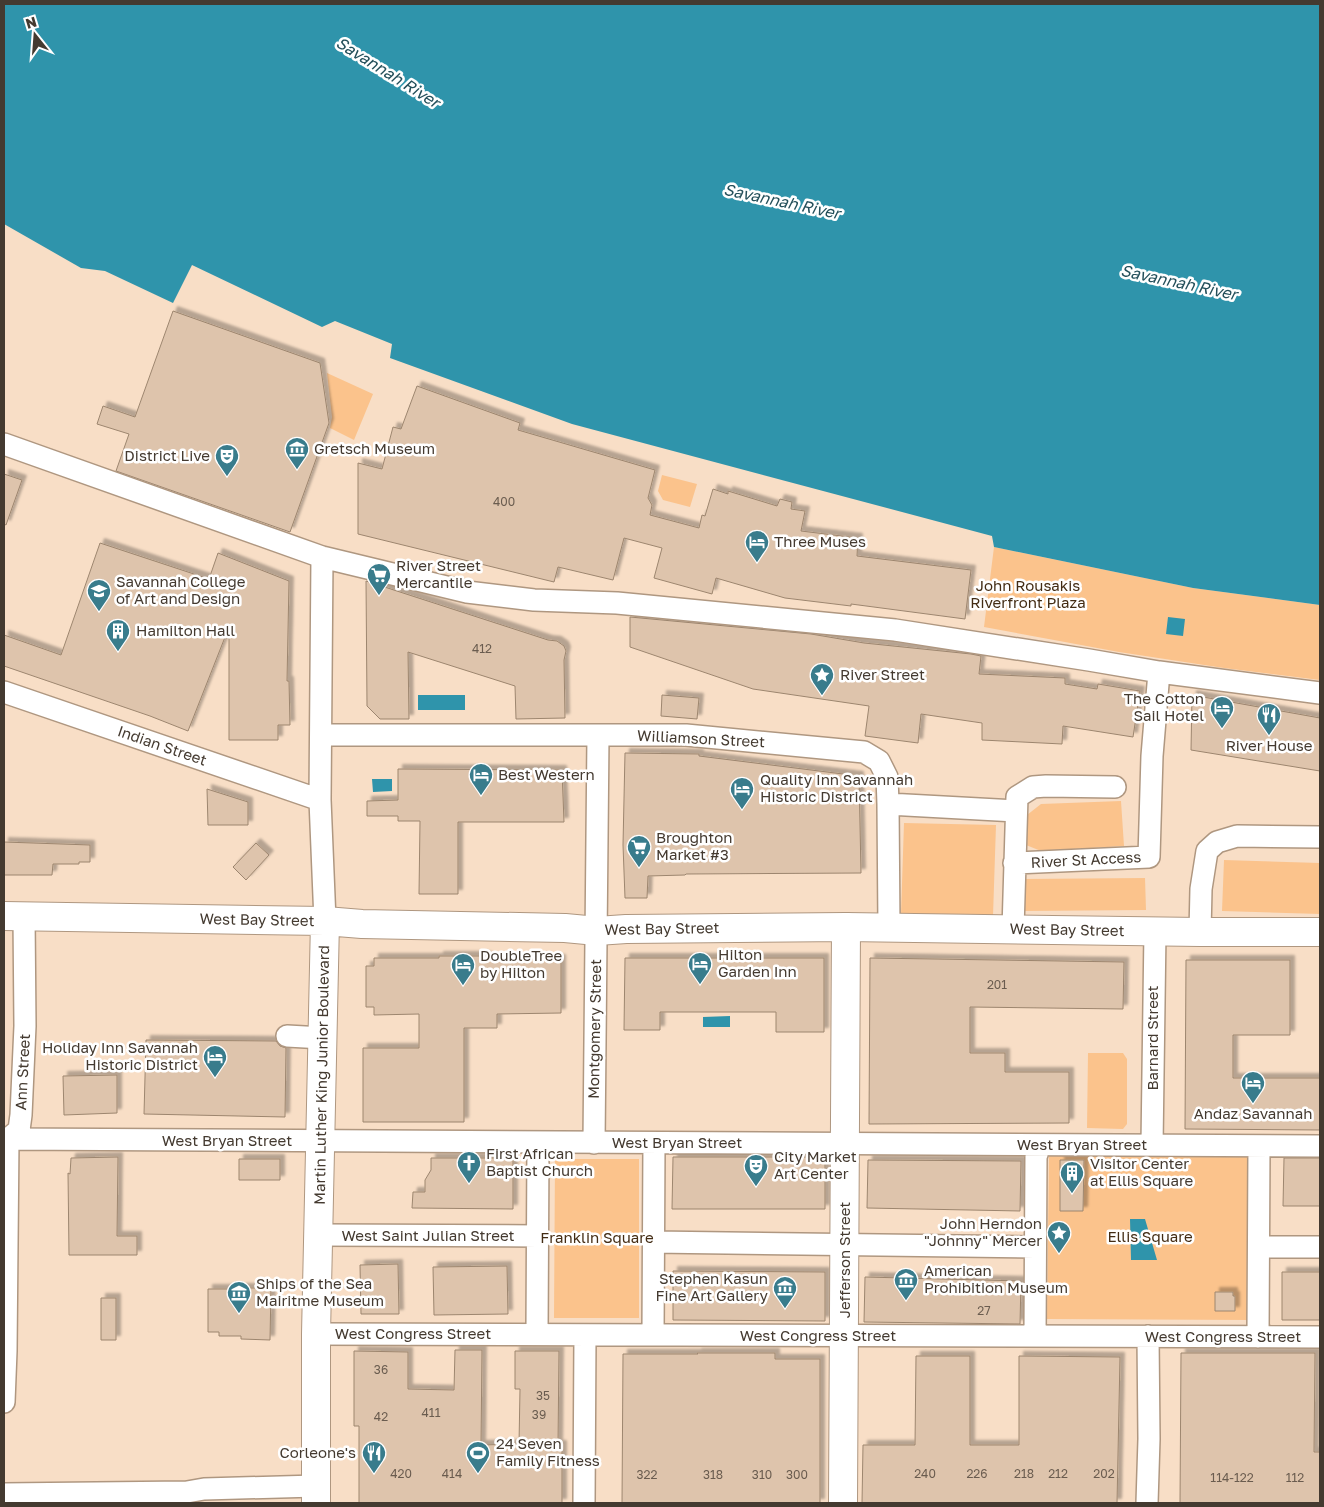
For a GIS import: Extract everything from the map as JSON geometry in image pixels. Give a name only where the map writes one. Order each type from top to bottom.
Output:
[{"type":"main road","name":"West Bay Street","points":[[14,916],[325,921],[362,924],[565,928],[597,931],[626,929],[846,927],[1320,932]]},
{"type":"main road","name":"Martin Luther King Junior Boulevard","points":[[316,1495],[316,1334],[325,921]]},
{"type":"main road","name":"Jefferson Street","points":[[844,1503],[846,927]]},
{"type":"street","points":[[4,444],[322,557],[467,592],[534,600],[617,602],[895,630],[1158,672],[1320,693]]},
{"type":"street","name":"Martin Luther King Junior Boulevard","points":[[322,557],[320,800],[325,921]]},
{"type":"street","name":"River St Access","points":[[1014,863],[1149,857],[1152,756],[1158,672]]},
{"type":"street","name":"Indian Street","points":[[4,692],[320,800]]},
{"type":"street","name":"Williamson Street","points":[[321,735],[694,735],[864,752],[879,761],[886,777],[889,928]]},
{"type":"street","name":"Montgomery Street","points":[[594,1143],[598,736]]},
{"type":"street","points":[[1013,929],[1017,797],[1033,787],[1115,787]]},
{"type":"street","points":[[888,804],[1016,812]]},
{"type":"street","points":[[1200,932],[1201,889],[1207,851],[1217,842],[1236,836],[1320,836]]},
{"type":"street","name":"Ann Street","points":[[6,1139],[18,1130],[21,1115],[25,1026],[14,916]]},
{"type":"street","name":"Barnard Street","points":[[1152,1145],[1155,931]]},
{"type":"street","points":[[288,1036],[323,1038]]},
{"type":"street","points":[[4,1402],[6,1350],[6,1139]]},
{"type":"street","name":"West Bryan Street","points":[[6,1139],[1320,1146]]},
{"type":"street","points":[[537,1334],[538,1143]]},
{"type":"street","points":[[652,1335],[654,1143]]},
{"type":"street","points":[[1035,1336],[1036,1157],[1040,1145]]},
{"type":"street","points":[[1258,1337],[1259,1146]]},
{"type":"street","name":"West Saint Julian Street","points":[[318,1235],[538,1236]]},
{"type":"street","points":[[653,1242],[1035,1248]]},
{"type":"street","points":[[1259,1247],[1320,1247]]},
{"type":"street","name":"West Congress Street","points":[[316,1334],[1320,1337]]},
{"type":"street","points":[[584,1503],[586,1335]]},
{"type":"street","points":[[1148,1336],[1148,1503]]},
{"type":"street","points":[[4,1494],[187,1492],[204,1489],[316,1495]]},
{"type":"green space","points":[[327,373],[373,394],[354,440],[330,428],[332,417]]},
{"type":"green space","points":[[662,475],[697,484],[690,507],[663,500],[658,491]]},
{"type":"green space","name":"John Rousakis Riverfront Plaza","points":[[994,547],[1193,588],[1320,605],[1320,680],[1119,652],[984,627]]},
{"type":"green space","points":[[1121,801],[1124,846],[1041,851],[1026,845],[1027,815],[1041,804]]},
{"type":"green space","points":[[904,823],[996,825],[993,916],[901,914]]},
{"type":"green space","points":[[1224,860],[1320,863],[1320,914],[1222,911]]},
{"type":"green space","points":[[1145,878],[1146,910],[1023,911],[1022,879]]},
{"type":"green space","points":[[1088,1053],[1123,1053],[1127,1059],[1127,1124],[1123,1129],[1087,1128]]},
{"type":"green space","name":"Ellis Square","points":[[1049,1154],[1253,1155],[1252,1320],[1047,1319]]},
{"type":"green space","name":"Franklin Square","points":[[555,1159],[639,1159],[639,1318],[554,1318]]},
{"type":"water","name":"Savannah River","points":[[4,4],[1320,4],[1320,605],[1193,588],[994,547],[992,536],[572,424],[390,358],[392,344],[335,321],[322,327],[192,265],[173,303],[105,271],[81,268],[4,224]]},
{"type":"water","points":[[1168,617],[1185,619],[1183,636],[1166,634]]},
{"type":"water","points":[[418,695],[465,695],[465,710],[418,710]]},
{"type":"water","points":[[372,779],[392,779],[392,791],[373,792]]},
{"type":"water","points":[[730,1016],[730,1027],[703,1027],[703,1017]]},
{"type":"water","points":[[1130,1219],[1145,1219],[1157,1260],[1131,1260]]},
{"type":"building","name":"District Live","points":[[173,311],[320,363],[329,423],[290,532],[116,471],[129,434],[97,424],[103,406],[135,417]]},
{"type":"building","points":[[417,386],[520,423],[518,430],[655,470],[648,498],[652,505],[650,515],[699,528],[702,515],[705,516],[713,489],[728,494],[728,491],[777,506],[780,499],[792,502],[791,509],[805,511],[801,531],[858,538],[857,556],[971,570],[965,619],[851,604],[851,606],[785,598],[716,578],[712,594],[654,578],[662,548],[624,538],[613,580],[558,567],[554,582],[358,534],[358,463],[382,469],[393,427],[401,429]]},
{"type":"building","points":[[4,474],[22,480],[6,525],[4,524]]},
{"type":"building","points":[[100,543],[209,579],[218,553],[289,581],[287,681],[289,681],[290,725],[278,725],[278,740],[229,740],[229,627],[188,731],[4,666],[4,635],[61,655]]},
{"type":"building","points":[[366,581],[548,640],[557,641],[564,646],[566,651],[564,660],[565,718],[516,719],[515,686],[408,652],[409,719],[380,719],[367,706]]},
{"type":"building","points":[[630,617],[811,634],[864,643],[971,654],[981,656],[979,674],[1065,678],[1065,684],[1097,689],[1098,684],[1140,691],[1133,737],[1063,726],[1062,744],[982,740],[982,723],[921,714],[918,743],[865,736],[869,706],[753,689],[630,647]]},
{"type":"building","points":[[662,695],[699,698],[697,719],[661,716]]},
{"type":"building","points":[[1192,695],[1320,718],[1320,771],[1191,750]]},
{"type":"building","name":"Quality Inn Savannah Historic District","points":[[625,753],[699,754],[699,756],[859,776],[861,873],[648,876],[647,898],[625,898],[623,845]]},
{"type":"building","name":"Best Western","points":[[398,769],[562,770],[564,822],[458,822],[458,894],[419,894],[420,821],[398,821],[398,816],[367,816],[367,801],[398,800]]},
{"type":"building","points":[[207,789],[248,802],[248,825],[208,825]]},
{"type":"building","points":[[4,842],[90,845],[90,862],[53,864],[52,875],[4,875]]},
{"type":"building","points":[[256,843],[269,855],[246,880],[233,867]]},
{"type":"building","points":[[439,956],[487,956],[487,959],[561,959],[561,1013],[497,1014],[497,1028],[464,1028],[464,1122],[363,1122],[363,1048],[419,1048],[419,1014],[374,1015],[374,1007],[366,1007],[366,966],[374,966],[374,958],[439,958]]},
{"type":"building","name":"Hilton Garden Inn","points":[[625,958],[824,958],[824,1032],[776,1032],[776,1012],[660,1012],[660,1030],[624,1030]]},
{"type":"building","points":[[870,958],[1124,962],[1123,1009],[970,1007],[970,1053],[1005,1053],[1005,1072],[1069,1072],[1069,1123],[869,1124]]},
{"type":"building","points":[[1186,960],[1290,960],[1290,1035],[1233,1035],[1233,1078],[1320,1078],[1320,1130],[1185,1129]]},
{"type":"building","name":"Holiday Inn Savannah Historic District","points":[[146,1040],[276,1041],[280,1046],[286,1048],[285,1117],[144,1114]]},
{"type":"building","points":[[117,1075],[117,1113],[64,1115],[63,1076]]},
{"type":"building","points":[[118,1157],[117,1236],[137,1236],[137,1255],[69,1255],[68,1173],[70,1174],[71,1158]]},
{"type":"building","points":[[673,1157],[825,1157],[825,1209],[672,1209]]},
{"type":"building","name":"First African Baptist Church","points":[[431,1158],[513,1158],[513,1209],[412,1208],[413,1192],[425,1192],[425,1180],[431,1170]]},
{"type":"building","points":[[1284,1158],[1320,1158],[1320,1206],[1283,1206]]},
{"type":"building","points":[[239,1159],[280,1159],[280,1180],[239,1180]]},
{"type":"building","points":[[868,1160],[1021,1161],[1020,1211],[867,1208]]},
{"type":"building","name":"Visitor Center at Ellis Square","points":[[1060,1160],[1084,1160],[1083,1211],[1060,1211]]},
{"type":"building","points":[[398,1264],[399,1314],[361,1314],[360,1265]]},
{"type":"building","points":[[507,1266],[508,1314],[434,1315],[433,1267]]},
{"type":"building","points":[[673,1271],[825,1272],[825,1321],[673,1320]]},
{"type":"building","points":[[1282,1272],[1320,1272],[1320,1320],[1282,1320]]},
{"type":"building","points":[[865,1277],[1021,1281],[1020,1324],[864,1322]]},
{"type":"building","name":"Ships of the Sea Mairitme Museum","points":[[271,1288],[270,1340],[241,1339],[241,1336],[219,1336],[219,1332],[208,1332],[208,1289]]},
{"type":"building","points":[[1215,1292],[1233,1292],[1233,1296],[1235,1296],[1235,1311],[1215,1311]]},
{"type":"building","points":[[101,1298],[116,1298],[116,1340],[101,1340]]},
{"type":"building","points":[[455,1350],[482,1350],[481,1445],[519,1444],[520,1389],[515,1389],[515,1351],[559,1351],[558,1445],[562,1445],[562,1503],[359,1503],[359,1426],[354,1426],[354,1351],[408,1352],[408,1389],[454,1390]]},
{"type":"building","points":[[775,1353],[775,1359],[820,1359],[820,1503],[622,1503],[623,1354]]},
{"type":"building","points":[[1181,1353],[1315,1353],[1314,1452],[1320,1452],[1320,1503],[1180,1503]]},
{"type":"building","points":[[916,1356],[970,1356],[970,1445],[1019,1445],[1019,1356],[1120,1357],[1117,1503],[862,1503],[863,1445],[915,1445]]},
{"type":"place","name":"Gretsch Museum","points":[[297,470]]},
{"type":"place","name":"District Live","points":[[227,477]]},
{"type":"place","name":"Three Muses","points":[[757,563]]},
{"type":"place","name":"River Street Mercantile","points":[[379,596]]},
{"type":"place","name":"Savannah College of Art and Design","points":[[99,612]]},
{"type":"place","name":"Hamilton Hall","points":[[118,652]]},
{"type":"place","name":"River Street","points":[[822,696]]},
{"type":"place","name":"The Cotton Sail Hotel","points":[[1222,729]]},
{"type":"place","name":"River House","points":[[1269,736]]},
{"type":"place","name":"Best Western","points":[[481,796]]},
{"type":"place","name":"Quality Inn Savannah Historic District","points":[[742,810]]},
{"type":"place","name":"Broughton Market #3","points":[[639,868]]},
{"type":"place","name":"Hilton Garden Inn","points":[[700,985]]},
{"type":"place","name":"DoubleTree by Hilton","points":[[463,986]]},
{"type":"place","name":"Holiday Inn Savannah Historic District","points":[[215,1078]]},
{"type":"place","name":"Andaz Savannah","points":[[1253,1104]]},
{"type":"place","name":"First African Baptist Church","points":[[469,1184]]},
{"type":"place","name":"City Market Art Center","points":[[756,1187]]},
{"type":"place","name":"Visitor Center at Ellis Square","points":[[1072,1194]]},
{"type":"place","name":"John Herndon \"Johnny\" Mercer","points":[[1059,1254]]},
{"type":"place","name":"American Prohibition Museum","points":[[906,1301]]},
{"type":"place","name":"Stephen Kasun Fine Art Gallery","points":[[785,1309]]},
{"type":"place","name":"Ships of the Sea Mairitme Museum","points":[[239,1314]]},
{"type":"place","name":"Corleone's","points":[[374,1474]]},
{"type":"place","name":"24 Seven Family Fitness","points":[[478,1474]]}]
